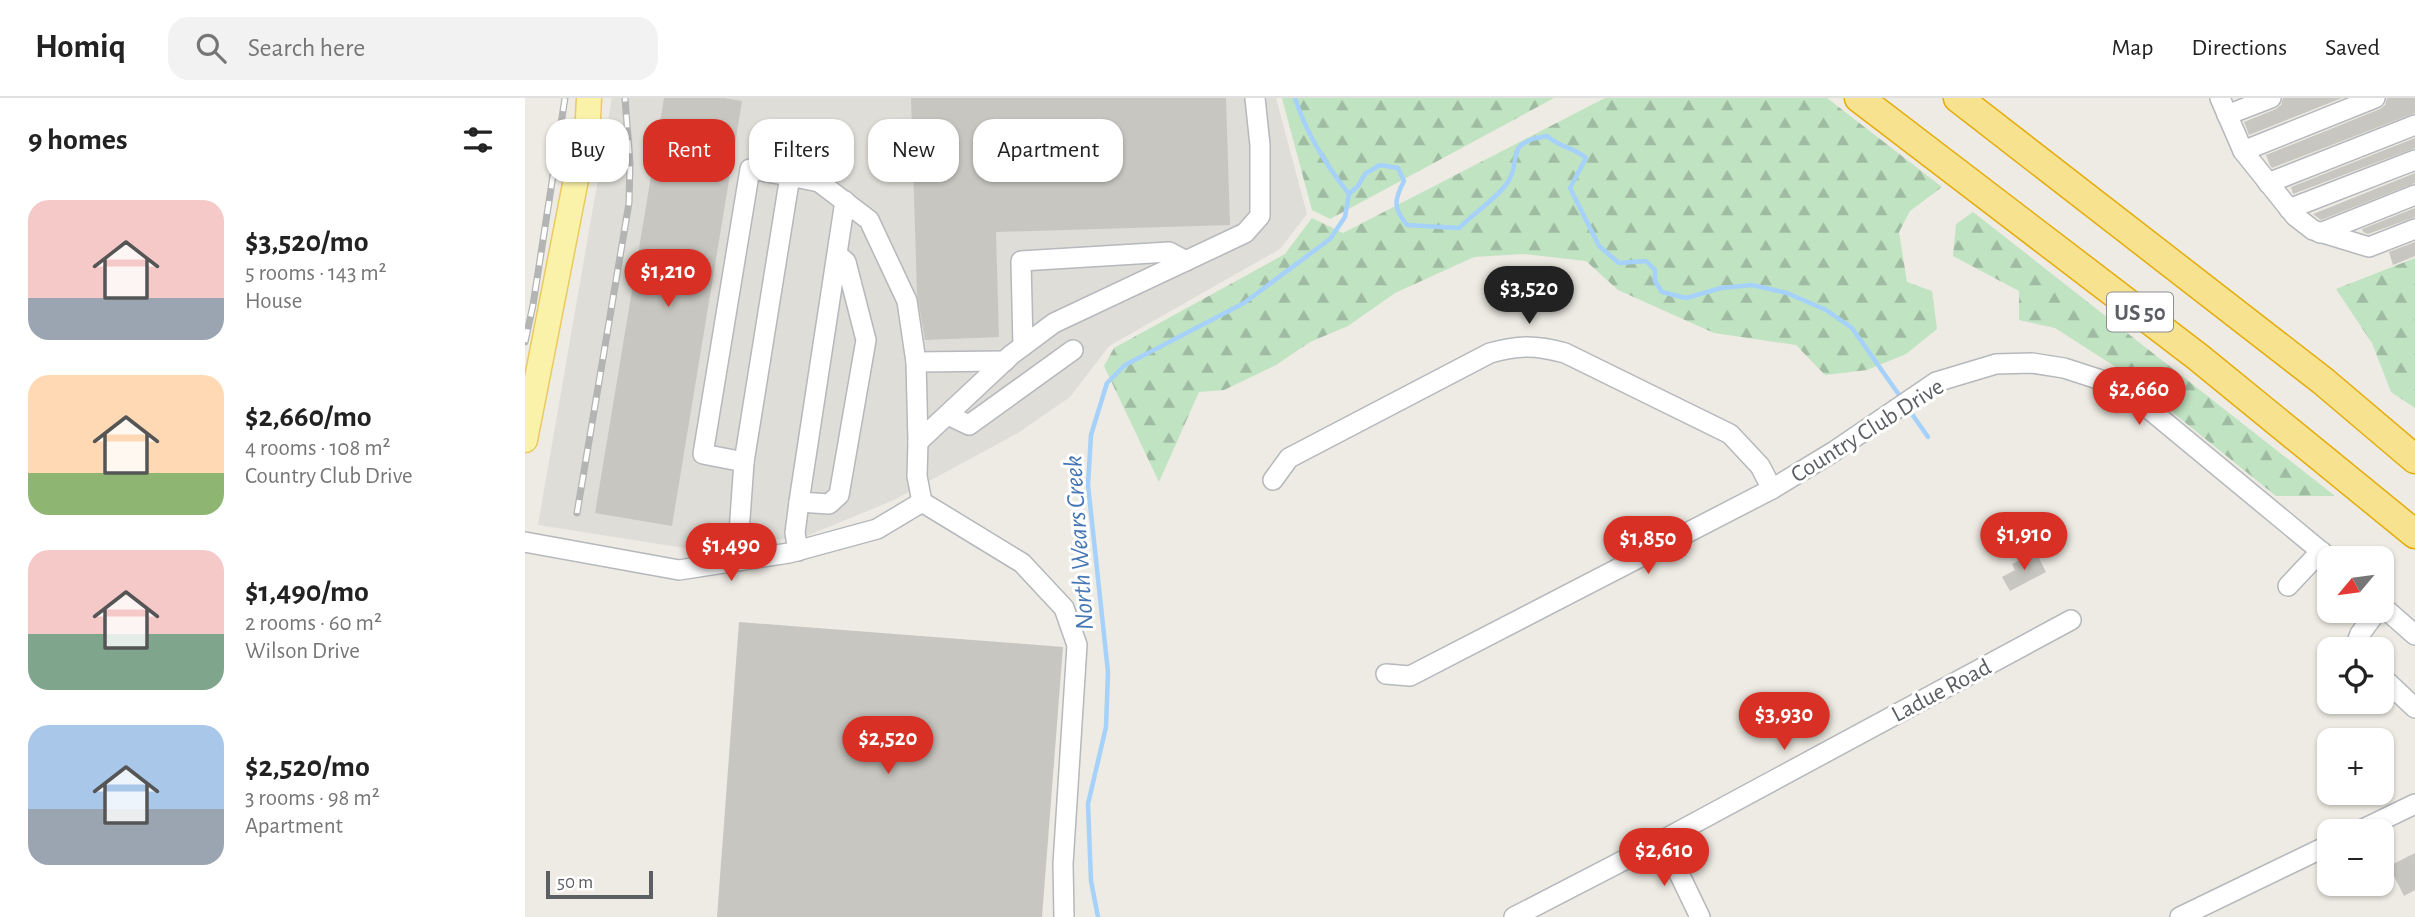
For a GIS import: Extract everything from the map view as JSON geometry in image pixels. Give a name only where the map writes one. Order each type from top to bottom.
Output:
[{"type":"highway","name":"US 50","points":[[1859,98],[2198,357],[2415,534]]},
{"type":"highway","name":"US 50","points":[[1958,98],[2323,381],[2415,459]]},
{"type":"main road","points":[[525,440],[589,118],[589,98]]},
{"type":"street","points":[[918,442],[1005,361],[1054,323],[1245,233],[1260,216],[1260,145],[1255,98]]},
{"type":"street","points":[[2271,98],[2224,107],[2243,151],[2295,216],[2320,233],[2369,247],[2415,229]]},
{"type":"street","points":[[2243,151],[2375,98]]},
{"type":"street","points":[[2268,183],[2415,125]]},
{"type":"street","points":[[2289,209],[2415,160]]},
{"type":"street","points":[[744,462],[703,454],[749,175]]},
{"type":"street","points":[[737,561],[744,462],[789,182]]},
{"type":"street","points":[[819,182],[869,220],[907,302],[916,362],[917,477],[922,502],[1022,562],[1063,608],[1077,645],[1063,864],[1065,917]]},
{"type":"street","points":[[2320,233],[2415,195]]},
{"type":"street","points":[[798,551],[795,533],[799,502],[845,201]]},
{"type":"street","points":[[1023,346],[1021,261],[1169,251],[1186,261]]},
{"type":"street","points":[[799,502],[829,504],[838,495],[866,340],[846,262],[837,254]]},
{"type":"street","points":[[1273,480],[1290,458],[1478,358],[1515,346],[1541,346],[1565,353],[1730,435],[1760,466],[1772,489]]},
{"type":"street","points":[[948,415],[969,425],[1073,350]]},
{"type":"street","points":[[916,362],[1005,361]]},
{"type":"street","name":"Country Club Drive","points":[[1386,674],[1410,676],[1772,489],[1833,452],[1936,382],[1996,364],[2032,363],[2064,368],[2101,380],[2138,400],[2317,548]]},
{"type":"street","points":[[525,542],[679,570],[798,551],[877,530],[922,502]]},
{"type":"street","points":[[2288,586],[2317,562]]},
{"type":"street","points":[[2394,617],[2415,635]]},
{"type":"street","name":"Ladue Road","points":[[1514,917],[1663,841],[2071,620]]},
{"type":"street","points":[[2394,688],[2415,708]]},
{"type":"street","points":[[2384,819],[2415,804]]},
{"type":"street","points":[[1663,841],[1700,917]]},
{"type":"street","points":[[2180,917],[2317,851]]},
{"type":"shaded area","points":[[612,98],[1276,98],[1307,214],[1280,249],[1109,346],[1070,397],[1018,433],[894,500],[804,537],[691,549],[538,525],[597,182],[629,182],[629,119],[608,119]]},
{"type":"green space","points":[[1282,98],[1554,98],[1330,219],[1312,210]]},
{"type":"green space","points":[[1605,98],[1827,98],[1942,187],[1910,211],[1899,232],[1907,282],[1932,291],[1937,329],[1906,354],[1867,370],[1825,375],[1796,345],[1714,333],[1618,290],[1586,261],[1523,254],[1474,257],[1395,293],[1348,326],[1310,342],[1276,365],[1224,390],[1199,392],[1159,482],[1104,366],[1114,348],[1285,254],[1312,218],[1343,233]]},
{"type":"green space","points":[[1973,212],[2335,496],[2276,496],[2119,369],[2055,328],[2019,320],[2019,291],[1953,256],[1956,224]]},
{"type":"green space","points":[[2415,258],[2415,408],[2391,392],[2372,343],[2336,289]]},
{"type":"building","points":[[664,98],[724,98],[742,101],[735,144],[735,119],[661,119]]},
{"type":"building","points":[[911,98],[1226,98],[1230,225],[996,232],[999,337],[925,340],[917,294],[914,182],[959,182],[959,119],[912,119]]},
{"type":"building","points":[[2283,98],[2342,98],[2249,135],[2244,122],[2276,109]]},
{"type":"building","points":[[2387,98],[2415,98],[2415,113],[2272,168],[2270,165],[2266,155],[2380,109]]},
{"type":"building","points":[[2415,138],[2415,148],[2293,194],[2291,187]]},
{"type":"building","points":[[2415,173],[2415,183],[2321,220],[2313,214]]},
{"type":"building","points":[[650,182],[729,182],[672,526],[595,513]]},
{"type":"building","points":[[2415,208],[2415,217],[2368,234],[2363,232],[2362,229]]},
{"type":"building","points":[[2415,242],[2415,256],[2393,265],[2389,252]]},
{"type":"building","points":[[2036,552],[2046,572],[2010,591],[2002,577],[2015,570],[2012,564]]},
{"type":"building","points":[[739,622],[1063,647],[1042,917],[717,917]]},
{"type":"building","points":[[2415,853],[2415,890],[2404,896],[2394,876],[2394,864]]},
{"type":"waterway","name":"North Wears Creek","points":[[1098,917],[1091,881],[1088,804],[1106,727],[1108,672],[1088,485],[1091,435],[1107,383],[1125,365],[1244,303],[1330,239],[1345,217],[1349,194],[1317,148],[1295,98]]},
{"type":"waterway","points":[[1349,194],[1365,174],[1380,165],[1398,168],[1404,181],[1398,194],[1397,209],[1407,225],[1459,228],[1505,186],[1511,177],[1518,149],[1523,143],[1547,136],[1586,158],[1570,188],[1599,246],[1619,263],[1646,261],[1655,270],[1655,281],[1662,292],[1686,298],[1721,288],[1752,285],[1787,293],[1826,310],[1852,328],[1902,399]]},
{"type":"waterway","points":[[1907,407],[1928,437]]},
{"type":"railway","points":[[525,342],[565,98]]},
{"type":"railway","points":[[577,513],[629,203],[630,163],[625,98]]}]
